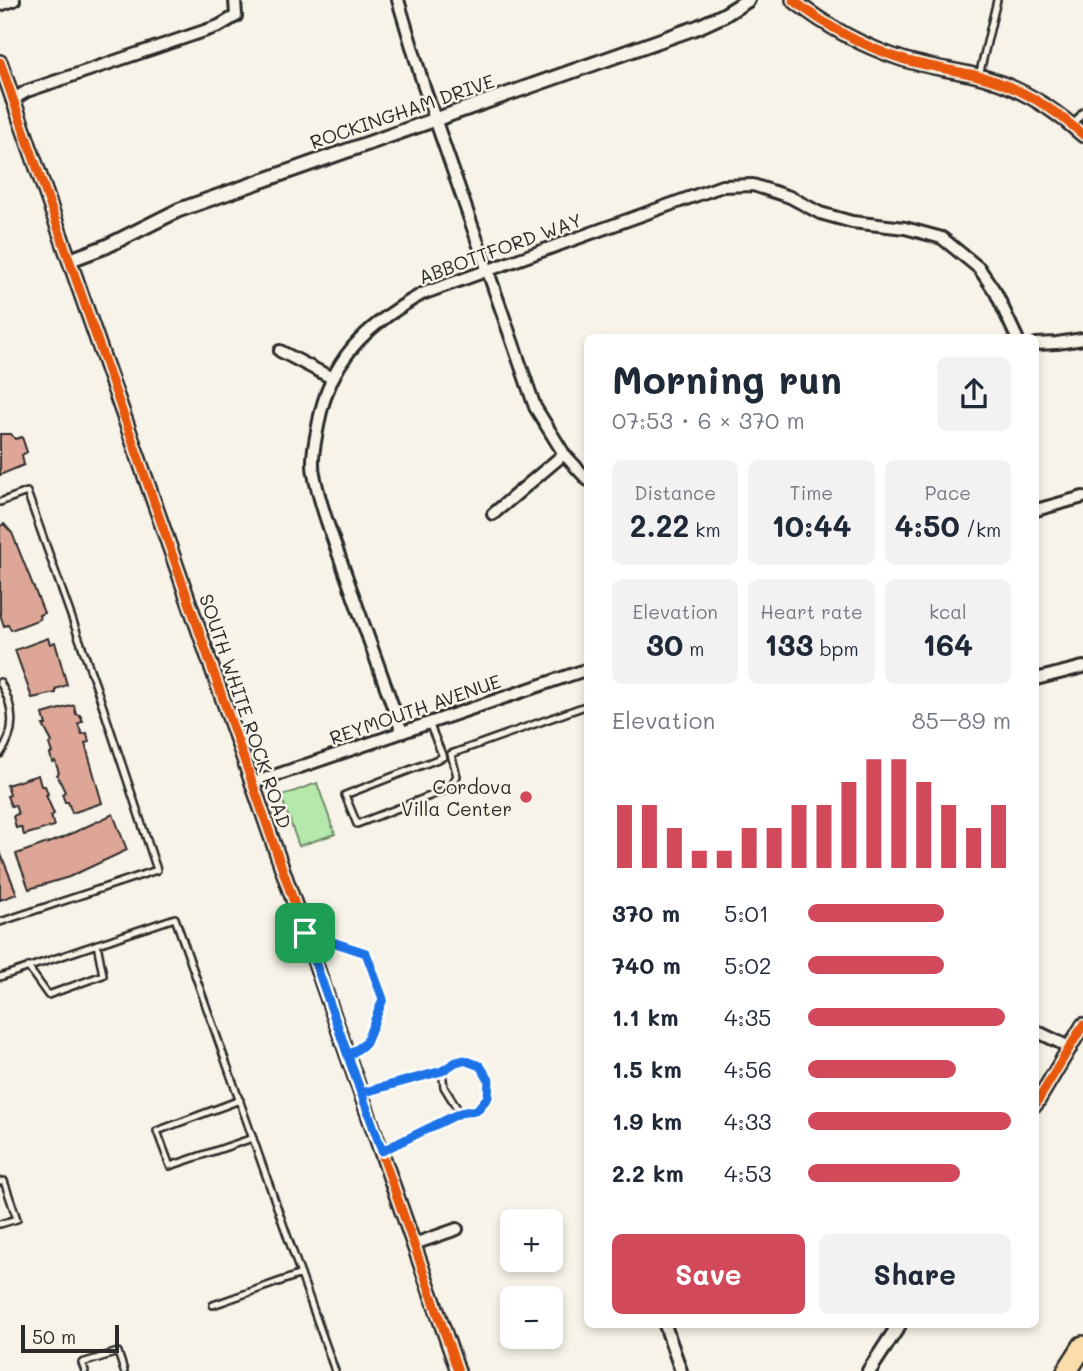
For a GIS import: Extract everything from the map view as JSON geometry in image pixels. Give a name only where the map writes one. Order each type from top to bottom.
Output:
[{"type":"highway","points":[[1066,1371],[1083,1346]]},
{"type":"street","points":[[0,5],[14,0]]},
{"type":"street","points":[[12,100],[27,91],[219,26],[236,16],[235,0]]},
{"type":"street","points":[[398,0],[435,119],[535,407],[564,454],[584,476]]},
{"type":"street","name":"ROCKINGHAM DRIVE","points":[[70,260],[107,246],[179,210],[698,27],[748,0]]},
{"type":"street","points":[[793,0],[843,34],[873,49],[904,60],[979,76],[1032,97],[1083,135]]},
{"type":"street","name":"SOUTH WHITE ROCK ROAD","points":[[0,62],[458,1371]]},
{"type":"street","name":"ABBOTTFORD WAY","points":[[402,732],[328,523],[314,474],[314,443],[320,412],[332,378],[361,337],[386,314],[422,294],[722,186],[753,185],[790,197],[820,213],[852,222],[905,228],[942,237],[979,268],[996,293],[1015,334]]},
{"type":"street","points":[[1039,344],[1083,338]]},
{"type":"street","points":[[280,351],[332,378]]},
{"type":"street","points":[[493,514],[564,454]]},
{"type":"street","points":[[1039,509],[1083,497]]},
{"type":"street","points":[[1039,678],[1083,667]]},
{"type":"street","name":"REYMOUTH AVENUE","points":[[253,783],[584,670]]},
{"type":"street","points":[[1039,1099],[1083,1025]]},
{"type":"street","points":[[1039,1032],[1070,1048]]},
{"type":"street","points":[[414,1244],[457,1229]]},
{"type":"street","points":[[668,1328],[681,1371]]},
{"type":"street","points":[[869,1371],[897,1328]]},
{"type":"lane","points":[[979,76],[997,0]]},
{"type":"lane","points":[[1073,125],[1083,112]]},
{"type":"lane","points":[[0,502],[27,492],[158,870],[0,922]]},
{"type":"lane","points":[[0,682],[14,713],[6,746],[0,754]]},
{"type":"lane","points":[[451,754],[457,776],[448,789],[357,824],[345,794],[451,754],[584,706]]},
{"type":"lane","points":[[429,723],[443,757]]},
{"type":"lane","points":[[0,976],[176,918],[335,1371]]},
{"type":"lane","points":[[305,933],[366,953],[383,999],[366,1043],[348,1056]]},
{"type":"lane","points":[[28,967],[48,995],[103,975],[97,944]]},
{"type":"lane","points":[[361,1093],[442,1071],[464,1060],[480,1066],[486,1073],[490,1089],[483,1105],[477,1110],[460,1113],[382,1151]]},
{"type":"lane","points":[[442,1071],[444,1087],[460,1113]]},
{"type":"lane","points":[[240,1100],[157,1131],[170,1166],[253,1138]]},
{"type":"lane","points":[[0,1182],[4,1181],[17,1219],[0,1224]]},
{"type":"lane","points":[[213,1305],[301,1274]]},
{"type":"lane","points":[[85,1371],[82,1363],[118,1352],[124,1371]]},
{"type":"green space","points":[[317,783],[335,834],[299,846],[281,796]]},
{"type":"building","points":[[0,434],[11,434],[15,439],[22,437],[27,452],[22,455],[24,465],[0,475]]},
{"type":"building","points":[[4,524],[12,533],[44,613],[39,615],[40,619],[11,630],[8,625],[4,626],[0,614],[0,526]]},
{"type":"building","points":[[48,638],[50,644],[55,642],[67,685],[56,689],[56,693],[32,698],[15,650]]},
{"type":"building","points":[[74,705],[76,714],[80,715],[83,721],[78,724],[82,734],[87,733],[89,742],[85,743],[102,803],[72,813],[62,794],[65,792],[57,775],[59,773],[55,761],[52,762],[49,744],[52,742],[43,725],[46,725],[43,714]]},
{"type":"building","points":[[38,775],[41,786],[45,786],[48,794],[46,795],[54,814],[51,816],[54,826],[24,835],[21,827],[16,828],[13,816],[18,814],[15,805],[11,806],[7,796],[10,795],[7,785]]},
{"type":"building","points":[[113,814],[127,850],[69,877],[29,889],[16,854],[62,838]]},
{"type":"building","points":[[0,852],[17,894],[0,900]]},
{"type":"cycle path","points":[[793,0],[845,34],[887,54],[1001,83],[1045,105],[1083,135]]},
{"type":"cycle path","points":[[0,62],[458,1371]]},
{"type":"cycle path","points":[[1039,1099],[1083,1025]]},
{"type":"place","name":"Cordova Villa Center","points":[[526,797]]},
{"type":"route","points":[[305,933],[348,1056],[361,1093],[442,1071],[448,1065],[464,1060],[480,1066],[489,1080],[490,1089],[483,1105],[477,1110],[460,1113],[382,1151],[348,1056],[366,1043],[383,999],[366,953],[305,933]]}]
